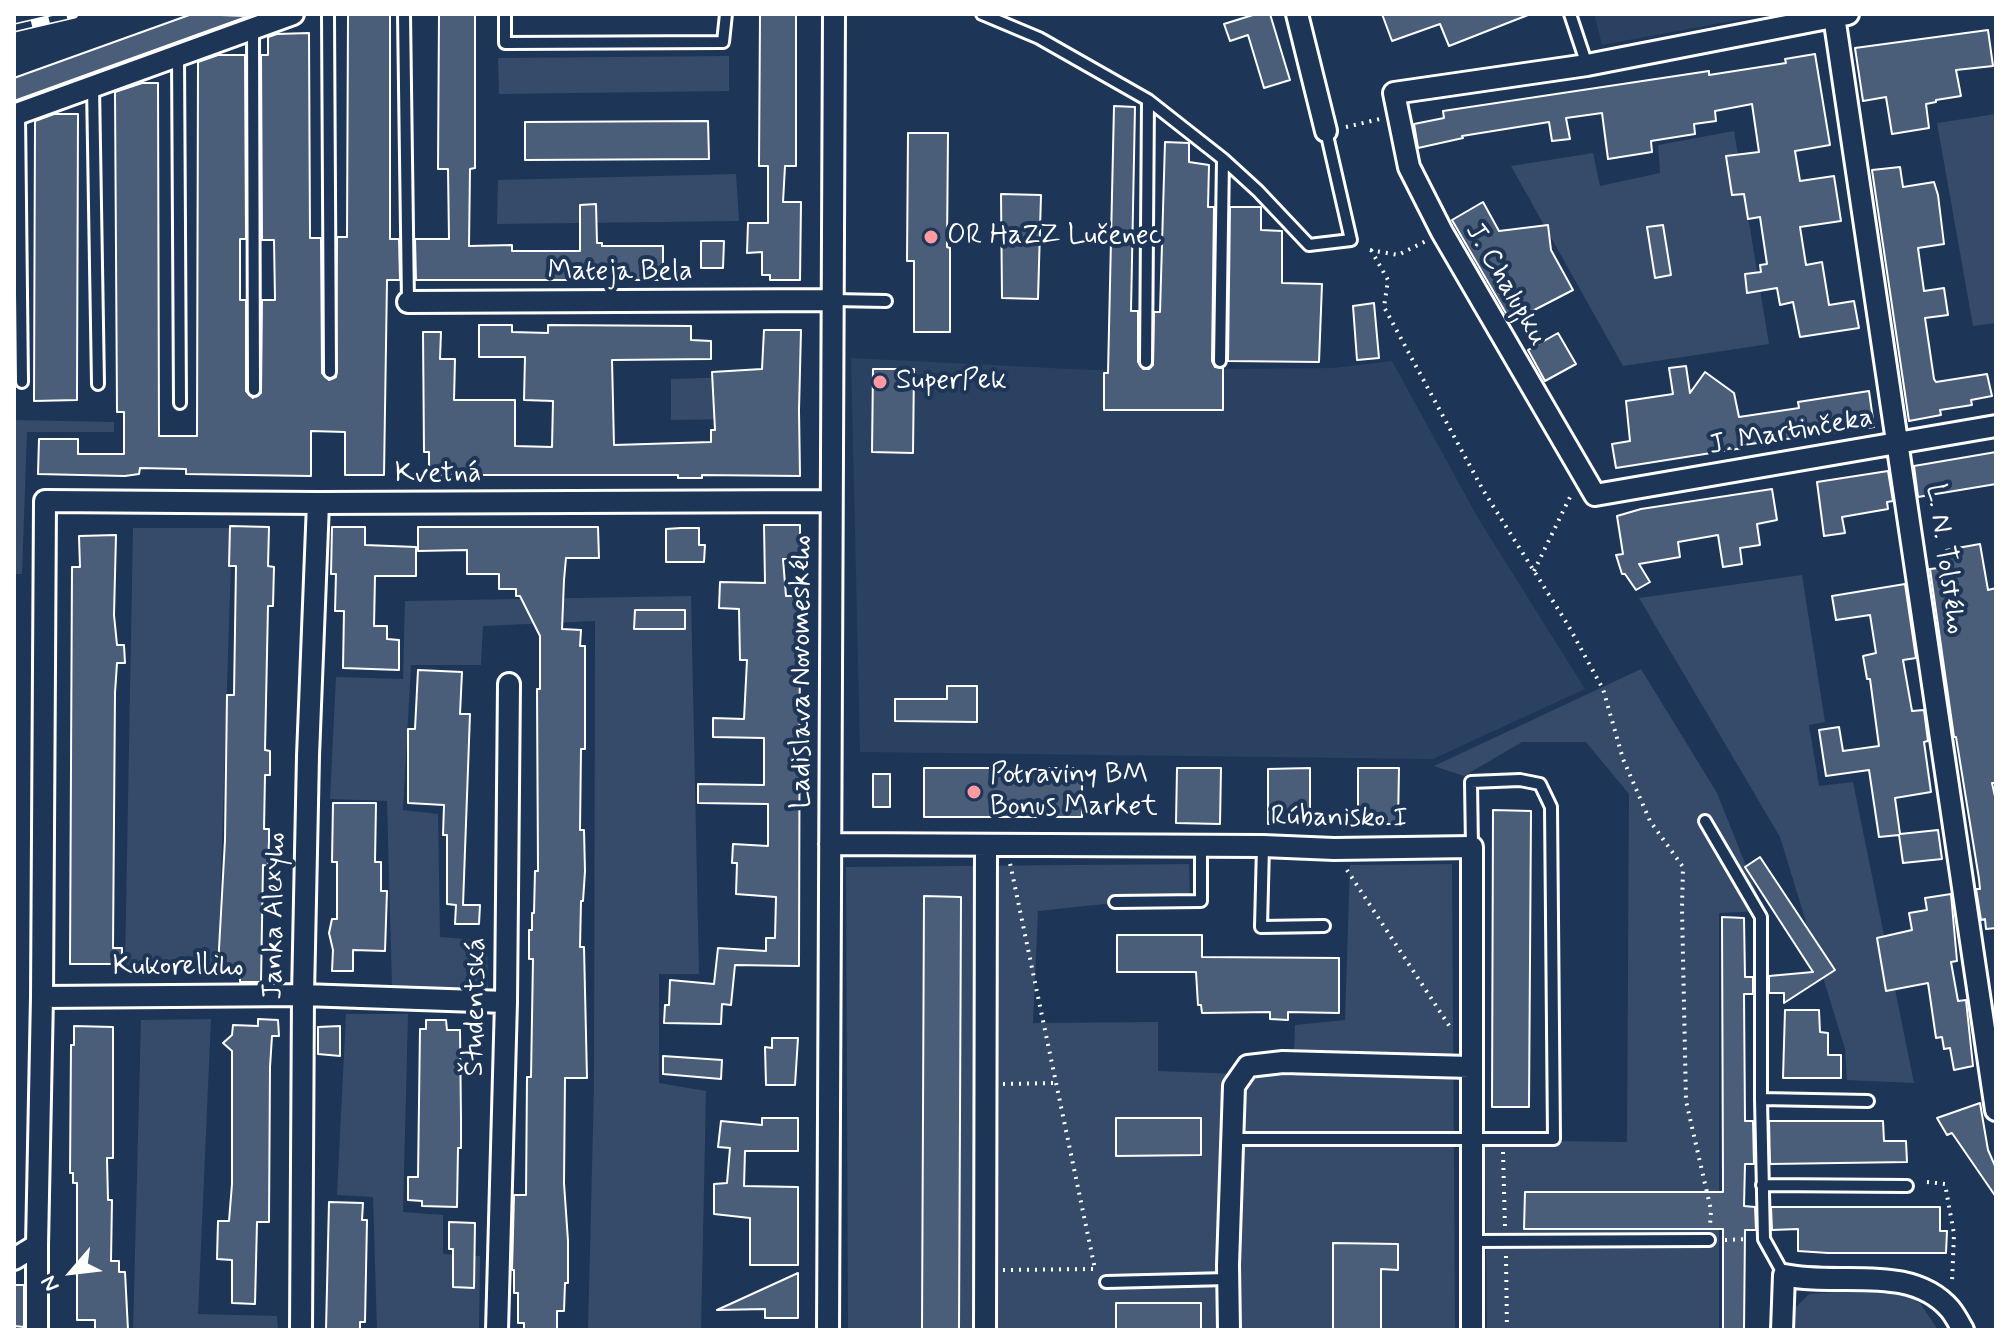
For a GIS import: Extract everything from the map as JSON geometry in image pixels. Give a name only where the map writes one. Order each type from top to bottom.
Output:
[{"type":"street","points":[[16,114],[293,14]]},
{"type":"street","name":"Ladislava Novomeského","points":[[828,1330],[834,14]]},
{"type":"street","points":[[1297,14],[1326,131]]},
{"type":"street","points":[[1587,65],[1839,15]]},
{"type":"street","name":"L. N. Tolstého","points":[[1839,15],[1996,1110]]},
{"type":"street","name":"J. Chalupku","points":[[1587,65],[1394,93],[1409,167],[1442,232],[1592,489]]},
{"type":"street","name":"Mateja Bela","points":[[408,302],[833,300]]},
{"type":"street","name":"J. Martinčeka","points":[[1592,489],[1996,426]]},
{"type":"street","name":"Kvetná","points":[[42,997],[45,501],[831,501]]},
{"type":"street","name":"Janka Alexyho","points":[[301,1330],[303,995],[318,503]]},
{"type":"street","name":"Študentská","points":[[497,1330],[506,1002],[509,684]]},
{"type":"street","name":"Rúbanisko I","points":[[830,844],[1334,849],[1472,847]]},
{"type":"street","points":[[985,1330],[985,1084],[996,844]]},
{"type":"street","points":[[1472,847],[1472,1330]]},
{"type":"street","name":"Kukorelliho","points":[[42,997],[303,995],[506,1002]]},
{"type":"street","points":[[37,1330],[42,997]]},
{"type":"street","points":[[1229,1330],[1234,1086],[1248,1066],[1283,1062],[1470,1063]]},
{"type":"street","points":[[14,1259],[37,1245]]},
{"type":"street","points":[[1782,1330],[1784,1275],[1807,1280],[1885,1279],[1924,1288],[1950,1309],[1963,1330]]},
{"type":"lane","points":[[328,14],[330,372]]},
{"type":"lane","points":[[404,14],[408,302]]},
{"type":"lane","points":[[505,14],[505,43],[723,42],[726,14]]},
{"type":"lane","points":[[982,14],[1039,38],[1148,100],[1223,159],[1309,245],[1351,240],[1326,131]]},
{"type":"lane","points":[[1570,14],[1587,65]]},
{"type":"lane","points":[[253,28],[254,390]]},
{"type":"lane","points":[[178,55],[180,403]]},
{"type":"lane","points":[[93,86],[98,384]]},
{"type":"lane","points":[[1146,362],[1148,100]]},
{"type":"lane","points":[[16,114],[22,382]]},
{"type":"lane","points":[[1220,361],[1223,159]]},
{"type":"lane","points":[[833,300],[886,301]]},
{"type":"lane","points":[[1234,1139],[1554,1139],[1551,807],[1540,784],[1520,780],[1471,782],[1472,847]]},
{"type":"lane","points":[[1705,821],[1761,917],[1764,1239],[1784,1275]]},
{"type":"lane","points":[[1115,902],[1201,901],[1201,846]]},
{"type":"lane","points":[[1263,846],[1261,927],[1324,926]]},
{"type":"lane","points":[[1761,1099],[1868,1101]]},
{"type":"lane","points":[[1762,1185],[1907,1186]]},
{"type":"lane","points":[[1473,1241],[1709,1240]]},
{"type":"lane","points":[[1106,1282],[1228,1272]]},
{"type":"path","points":[[1326,131],[1398,114]]},
{"type":"path","points":[[1351,240],[1371,250],[1398,255],[1442,232]]},
{"type":"path","points":[[1371,250],[1388,280],[1384,307],[1483,490],[1603,689],[1623,759],[1650,821],[1683,867],[1686,1101],[1711,1210],[1709,1240],[1764,1239]]},
{"type":"path","points":[[1534,571],[1570,497],[1592,489]]},
{"type":"path","points":[[985,1270],[1095,1269],[1056,1083],[996,844]]},
{"type":"path","points":[[1334,849],[1470,1063]]},
{"type":"path","points":[[985,1084],[1056,1083]]},
{"type":"path","points":[[1503,1140],[1507,1330]]},
{"type":"path","points":[[1927,1182],[1945,1184],[1954,1234],[1950,1309]]},
{"type":"shaded area","points":[[1594,14],[1770,14],[1602,45]]},
{"type":"shaded area","points":[[729,56],[729,91],[499,94],[498,58]]},
{"type":"shaded area","points":[[1996,114],[1996,323],[1973,326],[1937,123]]},
{"type":"shaded area","points":[[1734,131],[1769,344],[1623,366],[1511,166],[1593,153],[1600,186],[1660,173],[1658,145]]},
{"type":"shaded area","points":[[736,174],[739,221],[497,224],[498,180]]},
{"type":"shaded area","points":[[851,358],[1090,370],[1334,368],[1392,361],[1478,518],[1585,689],[1433,759],[860,752]]},
{"type":"shaded area","points":[[736,377],[738,419],[671,420],[671,379]]},
{"type":"shaded area","points":[[14,420],[114,422],[114,432],[27,432],[22,574],[14,574]]},
{"type":"shaded area","points":[[133,528],[232,528],[218,968],[125,966]]},
{"type":"shaded area","points":[[1802,575],[1825,722],[1809,725],[1819,786],[1853,782],[1914,1083],[1847,1080],[1845,1049],[1780,837],[1639,598]]},
{"type":"shaded area","points":[[691,596],[699,974],[659,974],[659,1083],[706,1091],[701,1330],[588,1330],[594,1087],[595,621],[483,626],[481,665],[411,665],[403,810],[438,814],[440,937],[487,941],[488,992],[392,987],[387,801],[330,799],[336,677],[403,679],[405,601]]},
{"type":"shaded area","points":[[1641,669],[1717,793],[1764,911],[1719,913],[1719,1330],[1487,1330],[1485,1140],[1627,1142],[1629,794],[1586,742],[1522,742],[1464,776],[1434,766]]},
{"type":"shaded area","points":[[1189,864],[1190,895],[1038,911],[1033,1023],[1158,1022],[1158,1071],[1293,1076],[1295,1025],[1345,1020],[1350,865],[1452,864],[1455,1330],[848,1330],[846,867]]},
{"type":"shaded area","points":[[346,1014],[408,1014],[403,1212],[443,1215],[443,1254],[480,1256],[479,1330],[377,1330],[373,1197],[337,1195]]},
{"type":"shaded area","points":[[211,1019],[198,1314],[277,1316],[278,1330],[133,1330],[141,1020]]},
{"type":"shaded area","points":[[1891,1288],[1920,1303],[1938,1330],[1789,1330],[1790,1313],[1809,1294]]},
{"type":"building","points":[[192,14],[249,16],[14,101],[14,78]]},
{"type":"building","points":[[348,14],[390,14],[390,239],[399,239],[400,280],[387,280],[384,475],[345,475],[345,432],[311,431],[311,476],[186,474],[186,469],[140,468],[139,474],[125,476],[38,474],[39,439],[78,439],[78,454],[124,454],[124,412],[117,412],[115,92],[142,83],[158,83],[159,436],[197,436],[198,62],[218,55],[245,55],[246,239],[240,239],[240,300],[246,300],[246,391],[253,398],[261,393],[262,300],[275,300],[274,240],[262,240],[261,55],[268,55],[268,37],[277,34],[309,33],[310,238],[321,238],[322,373],[329,380],[336,377],[337,237],[347,237]]},
{"type":"building","points":[[439,14],[475,14],[475,168],[470,169],[469,246],[512,245],[512,251],[580,251],[580,205],[596,204],[597,243],[602,243],[602,246],[663,246],[663,280],[416,280],[415,239],[449,239],[448,169],[438,169]]},
{"type":"building","points":[[760,14],[796,14],[796,166],[785,166],[783,202],[801,202],[800,280],[770,280],[770,275],[762,275],[762,252],[747,253],[748,223],[768,223],[768,166],[759,166]]},
{"type":"building","points":[[1256,14],[1270,14],[1290,80],[1264,88],[1248,35],[1230,41],[1224,24]]},
{"type":"building","points":[[1382,14],[1528,15],[1449,46],[1440,24],[1392,41]]},
{"type":"building","points":[[1988,30],[1993,66],[1956,70],[1961,96],[1926,104],[1929,128],[1892,134],[1886,97],[1863,101],[1855,48]]},
{"type":"building","points":[[1815,54],[1830,145],[1795,151],[1800,181],[1834,176],[1841,221],[1800,227],[1806,265],[1822,262],[1829,305],[1854,301],[1859,328],[1800,337],[1793,302],[1780,305],[1777,288],[1747,293],[1745,274],[1761,272],[1760,265],[1767,264],[1760,217],[1748,219],[1744,194],[1732,195],[1726,156],[1759,152],[1752,104],[1715,111],[1716,121],[1694,124],[1695,134],[1651,141],[1652,152],[1608,159],[1602,113],[1566,118],[1570,139],[1552,141],[1549,122],[1462,136],[1418,148],[1414,124],[1444,118],[1443,111],[1709,71],[1709,75],[1786,63],[1785,59]]},
{"type":"building","points":[[1114,106],[1135,107],[1131,311],[1138,311],[1138,362],[1143,369],[1153,365],[1154,312],[1160,312],[1165,142],[1189,143],[1189,162],[1209,165],[1208,207],[1214,207],[1212,361],[1215,367],[1223,368],[1223,410],[1104,410],[1104,373],[1108,373]]},
{"type":"building","points":[[54,114],[78,114],[77,400],[34,401],[35,121]]},
{"type":"building","points":[[708,121],[709,159],[525,160],[525,122]]},
{"type":"building","points":[[908,133],[948,133],[950,332],[914,332],[914,261],[907,261]]},
{"type":"building","points":[[1900,167],[1903,187],[1934,182],[1938,195],[1944,244],[1918,248],[1924,291],[1944,288],[1948,315],[1925,318],[1934,379],[1936,382],[1987,374],[1992,396],[1971,400],[1972,405],[1940,410],[1941,415],[1909,421],[1872,170]]},
{"type":"building","points":[[1001,194],[1041,195],[1038,299],[1002,298]]},
{"type":"building","points":[[1483,202],[1499,231],[1548,225],[1551,250],[1573,290],[1511,322],[1452,220]]},
{"type":"building","points":[[1230,207],[1261,207],[1261,230],[1282,231],[1282,283],[1322,284],[1319,362],[1228,361]]},
{"type":"building","points":[[1663,225],[1671,275],[1655,278],[1647,227]]},
{"type":"building","points":[[701,241],[724,241],[723,268],[701,268]]},
{"type":"building","points":[[1374,303],[1379,358],[1357,360],[1353,306]]},
{"type":"building","points":[[479,325],[512,325],[512,332],[548,333],[548,325],[691,326],[691,340],[711,341],[711,359],[612,360],[614,445],[711,442],[711,430],[715,430],[712,372],[762,369],[764,330],[801,330],[800,476],[429,475],[429,452],[424,452],[423,332],[441,332],[440,359],[455,359],[454,400],[515,400],[515,446],[552,447],[553,401],[524,400],[525,357],[479,357]]},
{"type":"building","points":[[1558,333],[1576,364],[1545,381],[1528,350]]},
{"type":"building","points":[[1686,366],[1690,393],[1705,372],[1734,393],[1739,417],[1799,408],[1798,402],[1869,391],[1874,427],[1743,445],[1743,448],[1616,468],[1612,444],[1630,441],[1626,401],[1673,394],[1669,368]]},
{"type":"building","points":[[873,369],[914,369],[913,453],[872,452]]},
{"type":"building","points":[[1996,452],[1996,484],[1918,497],[1914,466]]},
{"type":"building","points":[[1888,471],[1893,501],[1887,502],[1888,509],[1842,517],[1845,533],[1824,536],[1817,482]]},
{"type":"building","points":[[1772,489],[1777,520],[1757,524],[1760,545],[1740,548],[1742,564],[1723,567],[1718,535],[1678,542],[1680,557],[1639,564],[1650,582],[1636,590],[1622,574],[1616,555],[1623,554],[1617,516],[1641,509]]},
{"type":"building","points":[[764,525],[800,525],[800,559],[783,559],[786,596],[800,596],[799,966],[735,965],[731,1005],[722,1004],[721,1024],[664,1023],[665,1005],[669,1005],[670,980],[714,984],[718,948],[766,951],[766,938],[775,938],[776,897],[736,894],[737,863],[732,863],[733,844],[768,846],[768,804],[698,803],[698,784],[764,785],[764,738],[713,737],[713,718],[744,719],[747,660],[740,660],[739,609],[719,608],[720,582],[765,583]]},
{"type":"building","points":[[230,526],[269,527],[268,566],[274,567],[273,606],[268,606],[265,750],[270,751],[270,775],[265,775],[264,829],[269,829],[269,841],[268,866],[263,865],[261,982],[240,982],[240,967],[218,967],[225,840],[227,695],[234,695],[236,566],[229,566]]},
{"type":"building","points":[[332,527],[365,527],[365,545],[416,547],[416,576],[375,576],[374,626],[387,626],[387,639],[399,640],[399,670],[343,668],[344,611],[335,611],[336,574],[331,574]]},
{"type":"building","points":[[418,527],[598,527],[599,558],[566,558],[564,580],[562,629],[581,630],[580,646],[585,646],[585,749],[581,749],[580,830],[584,830],[585,871],[580,947],[584,947],[587,1078],[565,1078],[564,1183],[568,1283],[565,1283],[564,1311],[557,1311],[557,1330],[524,1330],[524,1323],[518,1323],[518,1293],[514,1293],[512,1270],[514,1195],[526,1195],[527,1077],[531,1077],[533,959],[529,959],[529,930],[532,930],[534,913],[535,871],[538,871],[537,689],[540,689],[540,636],[520,596],[516,596],[516,589],[499,589],[499,574],[467,574],[467,550],[418,551]]},
{"type":"building","points":[[699,528],[699,545],[705,545],[704,562],[666,562],[666,529]]},
{"type":"building","points":[[116,535],[114,615],[117,645],[124,645],[125,663],[117,663],[115,693],[113,948],[122,948],[122,964],[70,964],[72,567],[80,567],[79,536]]},
{"type":"building","points":[[1980,544],[1988,590],[1996,588],[1996,783],[1992,783],[1996,801],[1996,928],[1986,929],[1985,919],[1981,920],[1976,889],[1980,889],[1979,879],[1954,737],[1930,569],[1948,567],[1946,550]]},
{"type":"building","points":[[1905,584],[1916,658],[1903,660],[1912,711],[1924,710],[1928,741],[1924,742],[1931,792],[1895,798],[1900,834],[1938,830],[1942,859],[1903,863],[1899,835],[1879,837],[1869,770],[1826,776],[1819,730],[1839,727],[1843,751],[1879,746],[1870,679],[1867,679],[1863,656],[1876,653],[1870,615],[1836,620],[1832,596]]},
{"type":"building","points":[[635,610],[685,610],[685,629],[634,629]]},
{"type":"building","points":[[418,670],[462,672],[460,714],[470,714],[463,905],[480,905],[479,924],[455,924],[456,905],[447,904],[444,805],[408,803],[408,729],[415,729]]},
{"type":"building","points":[[947,686],[977,686],[977,722],[895,721],[895,699],[947,699]]},
{"type":"building","name":"Potraviny BM Bonus Market","points":[[924,768],[1082,768],[1082,817],[924,817]]},
{"type":"building","points":[[1177,768],[1221,768],[1220,824],[1176,823]]},
{"type":"building","points":[[1310,768],[1310,824],[1268,824],[1268,769]]},
{"type":"building","points":[[1358,768],[1399,768],[1398,824],[1358,824]]},
{"type":"building","points":[[873,774],[890,774],[890,807],[873,807]]},
{"type":"building","points":[[333,803],[376,803],[375,862],[381,862],[381,891],[387,891],[385,951],[353,950],[353,971],[332,971],[333,950],[329,933],[332,919],[337,919],[337,862],[332,862]]},
{"type":"building","points":[[1493,810],[1531,811],[1529,1107],[1492,1107]]},
{"type":"building","points":[[1760,857],[1835,970],[1784,1003],[1784,993],[1769,993],[1769,976],[1813,972],[1745,867]]},
{"type":"building","points":[[1951,894],[1957,961],[1951,962],[1958,1001],[1966,1000],[1973,1066],[1954,1070],[1950,1048],[1944,1049],[1942,1037],[1936,1038],[1928,983],[1886,991],[1877,938],[1912,930],[1909,913],[1927,910],[1925,898]]},
{"type":"building","points":[[924,896],[961,897],[959,1330],[922,1330]]},
{"type":"building","points":[[1722,917],[1744,918],[1745,977],[1753,977],[1753,994],[1744,994],[1745,1121],[1753,1121],[1754,1164],[1745,1164],[1744,1206],[1755,1207],[1756,1230],[1745,1230],[1744,1330],[1723,1330],[1723,1229],[1524,1229],[1525,1192],[1723,1192]]},
{"type":"building","points":[[1117,935],[1202,935],[1202,957],[1339,958],[1339,1013],[1288,1012],[1288,1020],[1270,1019],[1270,1012],[1202,1013],[1201,1005],[1198,1005],[1196,972],[1117,972]]},
{"type":"building","points":[[1785,1010],[1819,1010],[1820,1032],[1828,1033],[1828,1055],[1841,1055],[1841,1078],[1783,1078]]},
{"type":"building","points":[[258,1019],[278,1020],[279,1036],[272,1036],[270,1067],[269,1222],[257,1222],[255,1304],[232,1303],[232,1260],[217,1259],[218,1221],[229,1221],[232,1184],[232,1051],[223,1043],[232,1035],[233,1025],[258,1026]]},
{"type":"building","points":[[426,1020],[446,1020],[447,1030],[460,1030],[461,1148],[458,1148],[457,1207],[422,1206],[422,1201],[408,1200],[408,1177],[418,1177],[420,1029],[426,1029]]},
{"type":"building","points":[[74,1026],[113,1027],[113,1158],[107,1158],[108,1200],[112,1200],[111,1261],[119,1261],[119,1272],[125,1272],[128,1330],[95,1330],[95,1320],[77,1320],[77,1183],[73,1183],[73,1173],[70,1173],[71,1045],[74,1045]]},
{"type":"building","points":[[340,1026],[340,1056],[318,1054],[318,1027]]},
{"type":"building","points":[[772,1038],[798,1038],[795,1085],[766,1085],[765,1047],[772,1048]]},
{"type":"building","points":[[663,1056],[722,1060],[721,1079],[663,1074]]},
{"type":"building","points":[[1980,1103],[1988,1150],[1996,1168],[1996,1197],[1952,1133],[1947,1135],[1937,1118]]},
{"type":"building","points":[[762,1118],[798,1118],[798,1151],[745,1151],[744,1186],[798,1187],[798,1265],[750,1265],[750,1218],[714,1214],[714,1184],[727,1183],[730,1148],[718,1147],[721,1121],[762,1125]]},
{"type":"building","points":[[1116,1118],[1201,1118],[1201,1155],[1116,1156]]},
{"type":"building","points":[[1769,1121],[1883,1121],[1884,1141],[1906,1141],[1907,1162],[1770,1164]]},
{"type":"building","points":[[329,1202],[363,1203],[362,1220],[367,1220],[365,1322],[360,1322],[360,1330],[326,1330]]},
{"type":"building","points":[[1771,1207],[1940,1207],[1940,1231],[1947,1231],[1946,1253],[1798,1251],[1798,1229],[1772,1230]]},
{"type":"building","points":[[449,1222],[475,1223],[474,1288],[453,1287]]},
{"type":"building","points":[[1333,1243],[1398,1244],[1398,1270],[1381,1269],[1381,1330],[1333,1330]]},
{"type":"building","points":[[798,1273],[798,1318],[765,1318],[765,1309],[717,1310]]},
{"type":"building","points":[[14,1285],[24,1285],[24,1327],[14,1326]]},
{"type":"building","points":[[1116,1303],[1201,1303],[1201,1330],[1116,1330]]},
{"type":"railway","points":[[14,28],[74,14]]},
{"type":"place","name":"OR HaZZ Lučenec","points":[[931,237]]},
{"type":"place","name":"SuperPek","points":[[880,382]]},
{"type":"place","name":"Potraviny BM Bonus Market","points":[[974,792]]}]
